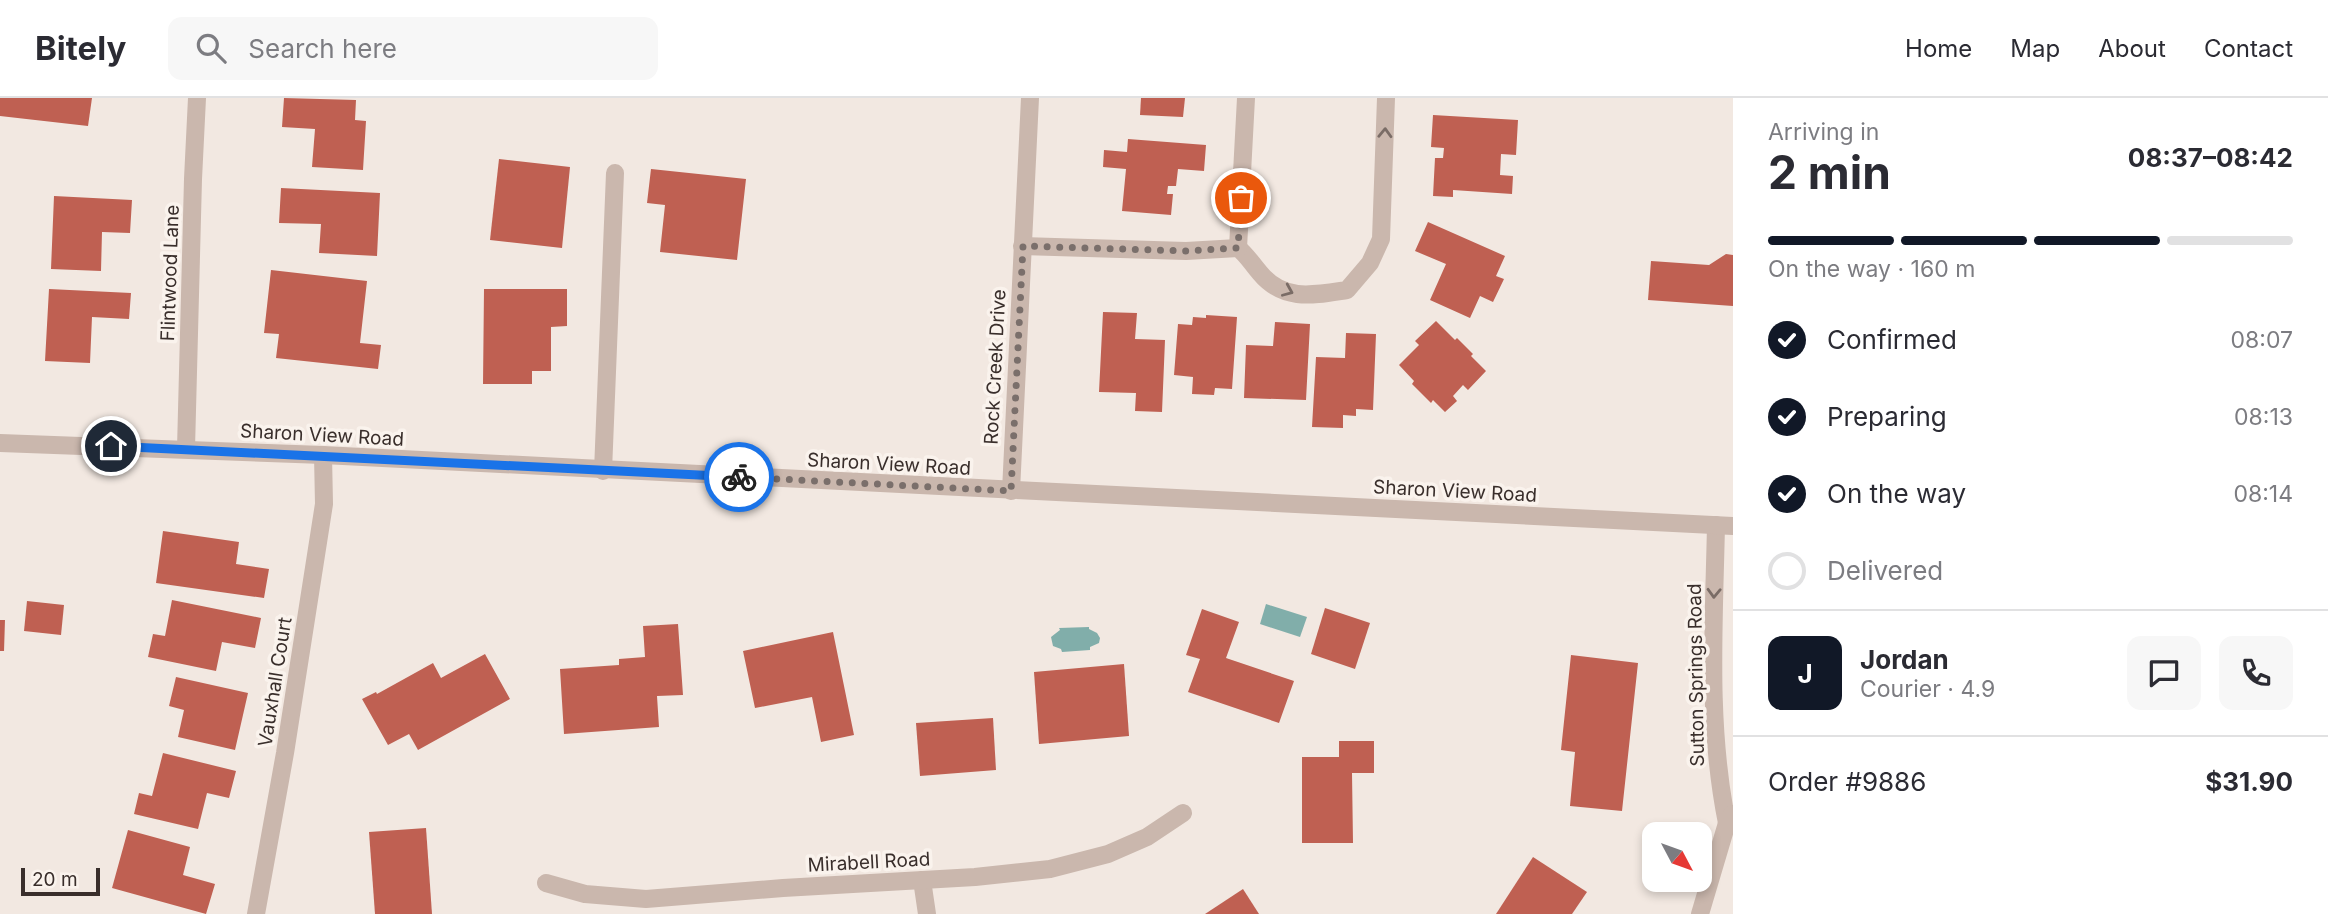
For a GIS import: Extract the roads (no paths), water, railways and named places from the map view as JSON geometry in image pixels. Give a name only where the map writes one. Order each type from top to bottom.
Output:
[{"type":"street","name":"Flintwood Lane","points":[[186,449],[197,98]]},
{"type":"street","name":"Rock Creek Drive","points":[[1011,491],[1030,98]]},
{"type":"street","points":[[1238,248],[1246,98]]},
{"type":"street","points":[[1023,246],[1186,251],[1238,248],[1271,284],[1298,296],[1347,290],[1370,263],[1381,239],[1386,98]]},
{"type":"street","points":[[603,471],[615,173]]},
{"type":"street","name":"Sharon View Road","points":[[0,443],[323,455],[1725,525]]},
{"type":"street","name":"Vauxhall Court","points":[[256,914],[285,753],[324,504],[323,455]]},
{"type":"street","name":"Sutton Springs Road","points":[[1700,914],[1731,819],[1719,785],[1713,656],[1725,525]]},
{"type":"street","name":"Mirabell Road","points":[[546,883],[595,896],[646,899],[1050,869],[1108,854],[1147,838],[1183,813]]},
{"type":"street","points":[[922,880],[927,914]]},
{"type":"water","points":[[1266,604],[1307,617],[1300,637],[1260,624]]},
{"type":"water","points":[[1089,627],[1100,638],[1099,643],[1090,647],[1090,650],[1062,652],[1053,646],[1051,637],[1059,628]]}]
